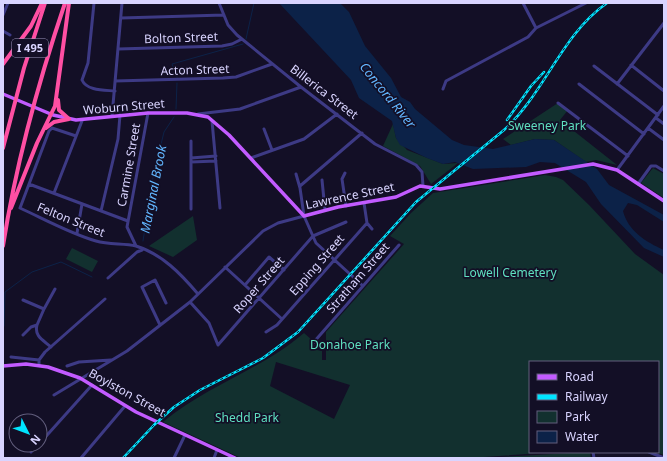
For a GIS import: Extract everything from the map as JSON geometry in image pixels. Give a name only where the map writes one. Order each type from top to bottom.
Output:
[{"type":"highway","points":[[3,64],[31,26],[42,3]]},
{"type":"highway","name":"I 495","points":[[3,148],[16,94],[45,3]]},
{"type":"highway","name":"I 495","points":[[3,246],[9,211],[31,111],[65,3]]},
{"type":"highway","points":[[9,211],[55,106],[58,95],[69,3]]},
{"type":"highway","points":[[58,95],[60,110],[69,119]]},
{"type":"highway","points":[[42,133],[54,122],[69,119]]},
{"type":"main road","name":"Woburn Street","points":[[3,94],[51,114],[82,121],[120,115],[148,113],[198,114],[221,127],[304,216]]},
{"type":"main road","name":"Lawrence Street","points":[[304,216],[325,210],[396,197],[423,186],[433,189],[440,189],[593,164],[618,170],[664,201]]},
{"type":"main road","name":"Boylston Street","points":[[3,366],[38,365],[59,370],[82,379],[125,406],[160,424],[235,458]]},
{"type":"street","points":[[3,15],[8,3]]},
{"type":"street","points":[[94,3],[88,63],[82,82],[97,90],[114,91]]},
{"type":"street","points":[[112,116],[122,3]]},
{"type":"street","name":"Billerica Street","points":[[219,3],[232,30],[242,39],[301,87],[379,146],[418,167],[423,175],[423,186]]},
{"type":"street","points":[[523,3],[536,28]]},
{"type":"street","points":[[443,89],[446,81],[482,60],[528,37],[536,28],[586,3]]},
{"type":"street","points":[[121,18],[224,15]]},
{"type":"street","points":[[617,84],[664,23]]},
{"type":"street","points":[[3,32],[10,35]]},
{"type":"street","name":"Bolton Street","points":[[118,49],[222,46],[232,44],[242,39]]},
{"type":"street","name":"Acton Street","points":[[115,81],[236,77],[272,64]]},
{"type":"street","points":[[631,65],[664,91]]},
{"type":"street","points":[[594,66],[657,116],[664,124]]},
{"type":"street","points":[[579,84],[644,134]]},
{"type":"street","points":[[198,114],[240,109],[301,87]]},
{"type":"street","points":[[558,103],[628,156]]},
{"type":"street","points":[[618,170],[664,106]]},
{"type":"street","name":"Carmine Street","points":[[128,221],[148,113]]},
{"type":"street","points":[[251,158],[304,139],[337,114]]},
{"type":"street","points":[[101,211],[118,139],[120,115]]},
{"type":"street","points":[[54,193],[82,121]]},
{"type":"street","points":[[212,121],[220,208]]},
{"type":"street","points":[[76,136],[56,128],[52,128],[49,131],[29,184],[128,221],[127,228],[136,246],[166,260],[185,278],[198,294]]},
{"type":"street","points":[[648,128],[664,140]]},
{"type":"street","points":[[264,129],[272,150]]},
{"type":"street","points":[[300,186],[362,133]]},
{"type":"street","points":[[191,140],[191,209]]},
{"type":"street","points":[[191,158],[216,156]]},
{"type":"street","points":[[191,162],[216,161]]},
{"type":"street","points":[[638,184],[646,171],[653,166],[664,171]]},
{"type":"street","points":[[345,173],[342,179],[346,206]]},
{"type":"street","points":[[296,174],[300,186],[304,216],[318,245],[364,286]]},
{"type":"street","points":[[322,180],[325,210]]},
{"type":"street","name":"Felton Street","points":[[29,184],[20,208],[95,241],[114,245],[136,246]]},
{"type":"street","points":[[364,203],[367,223],[372,229]]},
{"type":"street","points":[[77,233],[82,204]]},
{"type":"street","name":"Lawrence Street","points":[[54,396],[134,346],[190,302],[263,231],[278,223],[304,216]]},
{"type":"street","points":[[313,236],[346,222]]},
{"type":"street","name":"Epping Street","points":[[266,332],[282,319],[367,223]]},
{"type":"street","name":"Roper Street","points":[[190,302],[209,323],[218,345],[313,236]]},
{"type":"street","name":"Stratham Street","points":[[313,343],[399,245]]},
{"type":"street","points":[[108,278],[137,252],[142,250]]},
{"type":"street","points":[[245,285],[268,257],[284,270]]},
{"type":"street","points":[[225,267],[282,319]]},
{"type":"street","points":[[160,325],[142,287],[155,280],[166,303]]},
{"type":"street","points":[[51,347],[37,335],[36,331],[44,309],[55,289]]},
{"type":"street","points":[[38,365],[39,360],[51,347],[105,299]]},
{"type":"street","points":[[23,300],[44,309]]},
{"type":"street","points":[[23,335],[31,327],[37,325]]},
{"type":"street","points":[[11,357],[39,360]]},
{"type":"street","points":[[67,366],[79,362],[113,360]]},
{"type":"street","points":[[48,433],[92,385]]},
{"type":"street","points":[[81,458],[125,406]]},
{"type":"street","points":[[174,458],[185,435]]},
{"type":"street","points":[[214,458],[217,450]]},
{"type":"street","points":[[656,457],[664,458]]},
{"type":"green space","name":"Sweeney Park","points":[[558,103],[568,110],[560,120],[617,165],[596,160],[586,162],[554,140],[535,139],[511,145],[503,139]]},
{"type":"green space","points":[[393,124],[396,138],[407,150],[443,164],[458,163],[431,184],[420,166],[383,146]]},
{"type":"green space","points":[[653,168],[664,174],[664,198],[641,183]]},
{"type":"green space","name":"Lowell Cemetery","points":[[545,175],[556,177],[563,180],[589,205],[635,254],[664,275],[664,455],[658,453],[659,361],[529,361],[529,453],[541,453],[469,458],[241,458],[163,422],[197,398],[270,357],[304,333],[312,340],[311,342],[315,346],[312,349],[322,351],[322,360],[326,360],[326,332],[404,244],[390,236],[411,213],[433,193]],"holes":[[[276,362],[350,385],[334,419],[270,386]]]},
{"type":"green space","points":[[193,216],[197,240],[173,257],[149,246]]},
{"type":"green space","points":[[72,248],[98,261],[92,272],[66,259]]},
{"type":"green space","points":[[590,453],[591,458],[482,458]]},
{"type":"water","name":"Concord River","points":[[279,3],[340,3],[349,12],[365,46],[391,78],[401,97],[410,102],[415,109],[452,140],[464,145],[493,149],[535,139],[554,140],[597,169],[609,185],[664,215],[664,222],[637,205],[628,203],[623,211],[625,218],[633,230],[644,239],[664,250],[664,257],[644,248],[601,204],[586,182],[555,163],[540,162],[526,167],[473,169],[455,162],[443,164],[400,145],[396,138],[392,121],[359,98],[351,80]]},
{"type":"waterway","name":"Marginal Brook","points":[[246,39],[254,3]]},
{"type":"waterway","name":"Marginal Brook","points":[[177,77],[172,64],[243,44]]},
{"type":"waterway","name":"Marginal Brook","points":[[176,109],[177,83]]},
{"type":"waterway","name":"Marginal Brook","points":[[143,241],[153,177],[164,132],[174,117]]},
{"type":"waterway","name":"Marginal Brook","points":[[4,326],[5,292],[32,272],[61,262],[92,277]]},
{"type":"railway","points":[[123,458],[154,425],[174,407],[200,390],[263,358],[298,332],[416,202],[504,130],[531,99],[577,31],[591,16],[607,3]]},
{"type":"railway","points":[[507,120],[531,86],[544,72]]},
{"type":"park label","name":"Donahoe Park","points":[[350,345]]},
{"type":"park label","name":"Shedd Park","points":[[247,418]]}]
